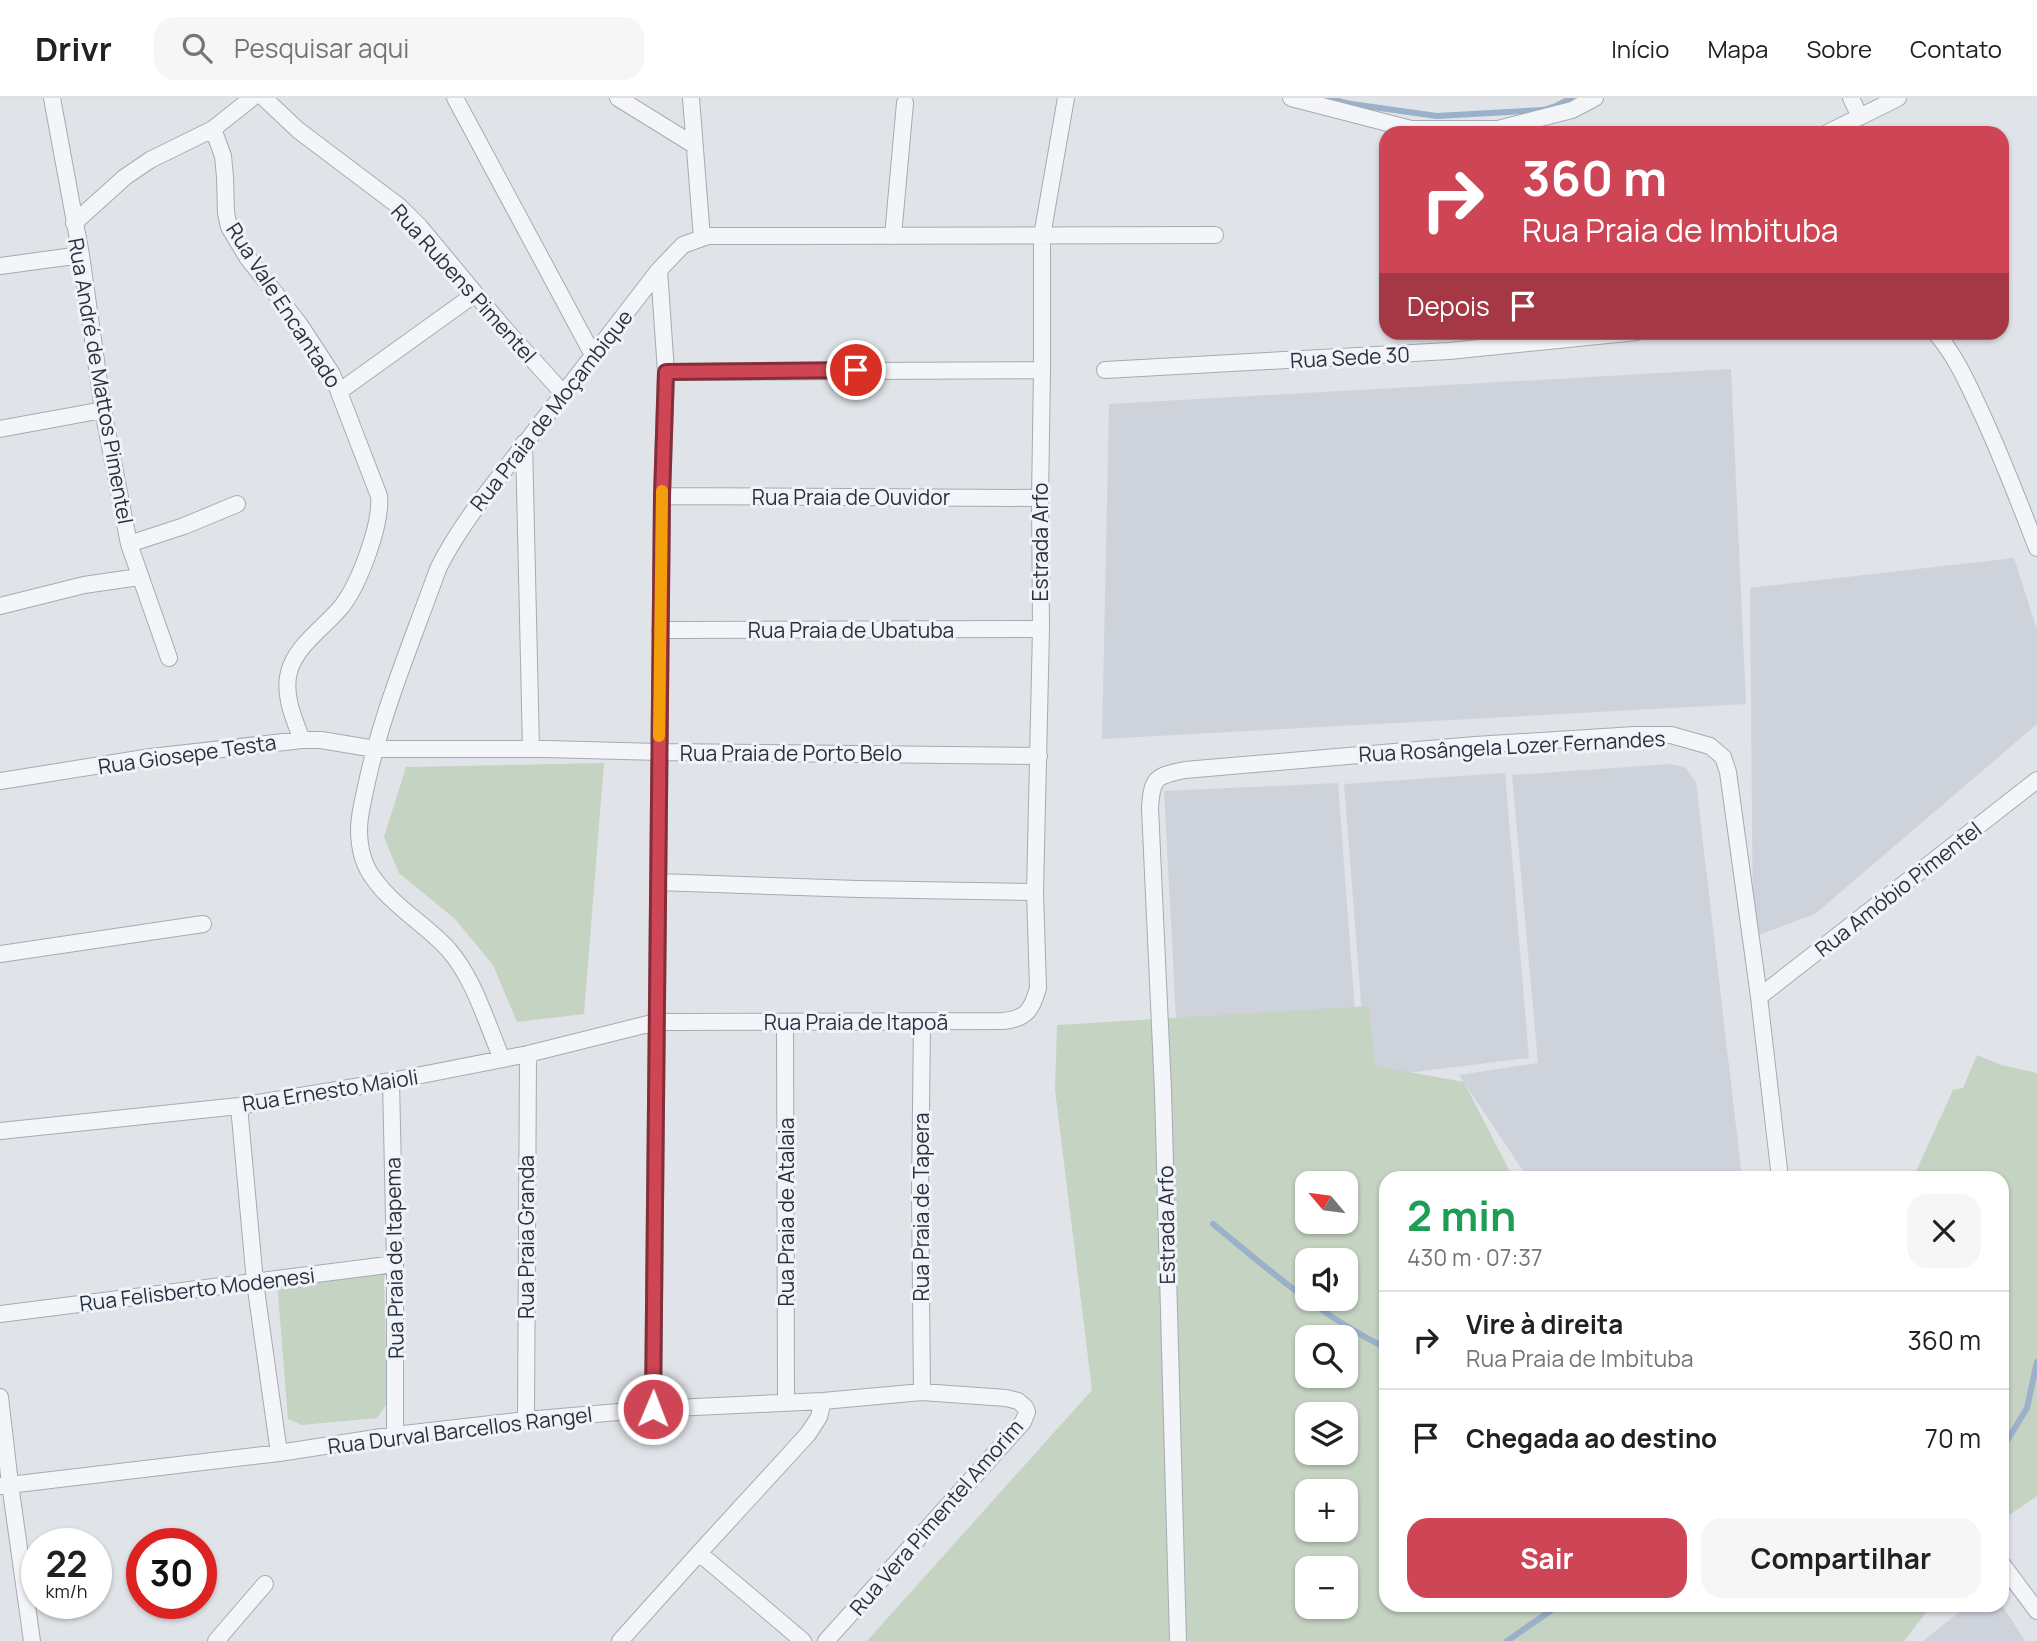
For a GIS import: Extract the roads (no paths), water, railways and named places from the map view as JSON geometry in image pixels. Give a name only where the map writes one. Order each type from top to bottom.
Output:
[{"type":"street","name":"Rua André de Mattos Pimentel","points":[[52,98],[81,255],[103,410],[129,544],[169,658]]},
{"type":"street","points":[[74,223],[125,177],[150,160],[213,129],[252,98]]},
{"type":"street","name":"Rua Rubens Pimentel","points":[[264,98],[298,130],[400,207],[563,393]]},
{"type":"street","points":[[455,98],[593,355]]},
{"type":"street","points":[[618,98],[694,145]]},
{"type":"street","points":[[691,98],[702,237],[1215,235]]},
{"type":"street","name":"Estrada Arfo","points":[[1038,988],[1035,892],[1041,629],[1042,236],[1066,98]]},
{"type":"street","points":[[1291,98],[1399,126]]},
{"type":"street","points":[[1510,126],[1572,110],[1595,98]]},
{"type":"street","points":[[1851,98],[1860,117]]},
{"type":"street","points":[[1841,126],[1898,98]]},
{"type":"street","points":[[893,236],[905,103]]},
{"type":"street","name":"Rua Vale Encantado","points":[[213,129],[223,156],[229,227],[247,257],[332,374],[379,496],[379,515],[372,542],[354,587],[342,606],[298,653],[289,672],[289,703],[302,740]]},
{"type":"street","name":"Rua Praia de Moçambique","points":[[502,1059],[467,975],[457,960],[375,880],[366,865],[360,848],[359,826],[375,749],[438,569],[461,527],[659,270],[683,245],[702,237]]},
{"type":"street","points":[[0,267],[81,255]]},
{"type":"street","points":[[653,1409],[660,630],[666,372],[659,270]]},
{"type":"street","points":[[340,391],[475,294]]},
{"type":"street","name":"Rua Sede 30","points":[[1105,370],[1449,351],[1558,340]]},
{"type":"street","points":[[1942,340],[1961,369],[2001,454],[2037,548]]},
{"type":"street","points":[[666,372],[1042,370]]},
{"type":"street","points":[[0,429],[103,410]]},
{"type":"street","points":[[524,443],[531,749]]},
{"type":"street","name":"Rua Praia de Ouvidor","points":[[662,496],[1040,498]]},
{"type":"street","points":[[129,544],[184,526],[237,504]]},
{"type":"street","points":[[0,606],[83,585],[139,577]]},
{"type":"street","name":"Rua Praia de Ubatuba","points":[[660,630],[1041,629]]},
{"type":"street","name":"Rua Rosângela Lozer Fernandes","points":[[1150,808],[1152,786],[1156,779],[1165,774],[1185,770],[1488,744],[1635,735],[1671,735],[1710,746],[1723,757],[1728,772],[1759,997],[1779,1171]]},
{"type":"street","name":"Rua Giosepe Testa","points":[[0,781],[151,757],[302,740],[321,740],[375,749]]},
{"type":"street","name":"Rua Praia de Porto Belo","points":[[375,749],[1039,756]]},
{"type":"street","name":"Rua Amóbio Pimentel","points":[[1759,997],[2037,780]]},
{"type":"street","name":"Estrada Arfo","points":[[1150,808],[1163,1091],[1178,1641]]},
{"type":"street","points":[[659,882],[1035,892]]},
{"type":"street","points":[[0,954],[202,924]]},
{"type":"street","name":"Rua Praia de Itapoã","points":[[656,1022],[1017,1020],[1030,1008],[1038,988]]},
{"type":"street","name":"Rua Ernesto Maioli","points":[[0,1131],[239,1106],[391,1081],[528,1054],[656,1022]]},
{"type":"street","name":"Rua Praia de Atalaia","points":[[785,1022],[786,1402]]},
{"type":"street","name":"Rua Praia de Tapera","points":[[922,1022],[922,1392]]},
{"type":"street","name":"Rua Praia Granda","points":[[526,1420],[528,1054]]},
{"type":"street","name":"Rua Praia de Itapema","points":[[391,1081],[395,1435]]},
{"type":"street","points":[[239,1106],[255,1282],[279,1453]]},
{"type":"street","name":"Rua Felisberto Modenesi","points":[[0,1314],[395,1264]]},
{"type":"street","name":"Rua Durval Barcellos Rangel","points":[[5,1485],[279,1453],[395,1435],[526,1420],[922,1392],[1006,1398]]},
{"type":"street","points":[[0,1398],[5,1485],[32,1641]]},
{"type":"street","name":"Rua Vera Pimentel Amorim","points":[[826,1641],[1023,1423],[1027,1412],[1025,1407],[1018,1401],[1006,1398]]},
{"type":"street","points":[[620,1641],[808,1434],[819,1417],[823,1401]]},
{"type":"street","points":[[699,1553],[803,1641]]},
{"type":"street","points":[[2009,1573],[2037,1611]]},
{"type":"street","points":[[216,1641],[265,1584]]},
{"type":"waterway","points":[[1326,98],[1437,116],[1543,110],[1571,98]]},
{"type":"waterway","points":[[1213,1224],[1318,1307],[1379,1344]]},
{"type":"waterway","points":[[2009,1438],[2027,1408],[2037,1362]]},
{"type":"waterway","points":[[1507,1641],[1549,1612]]}]
